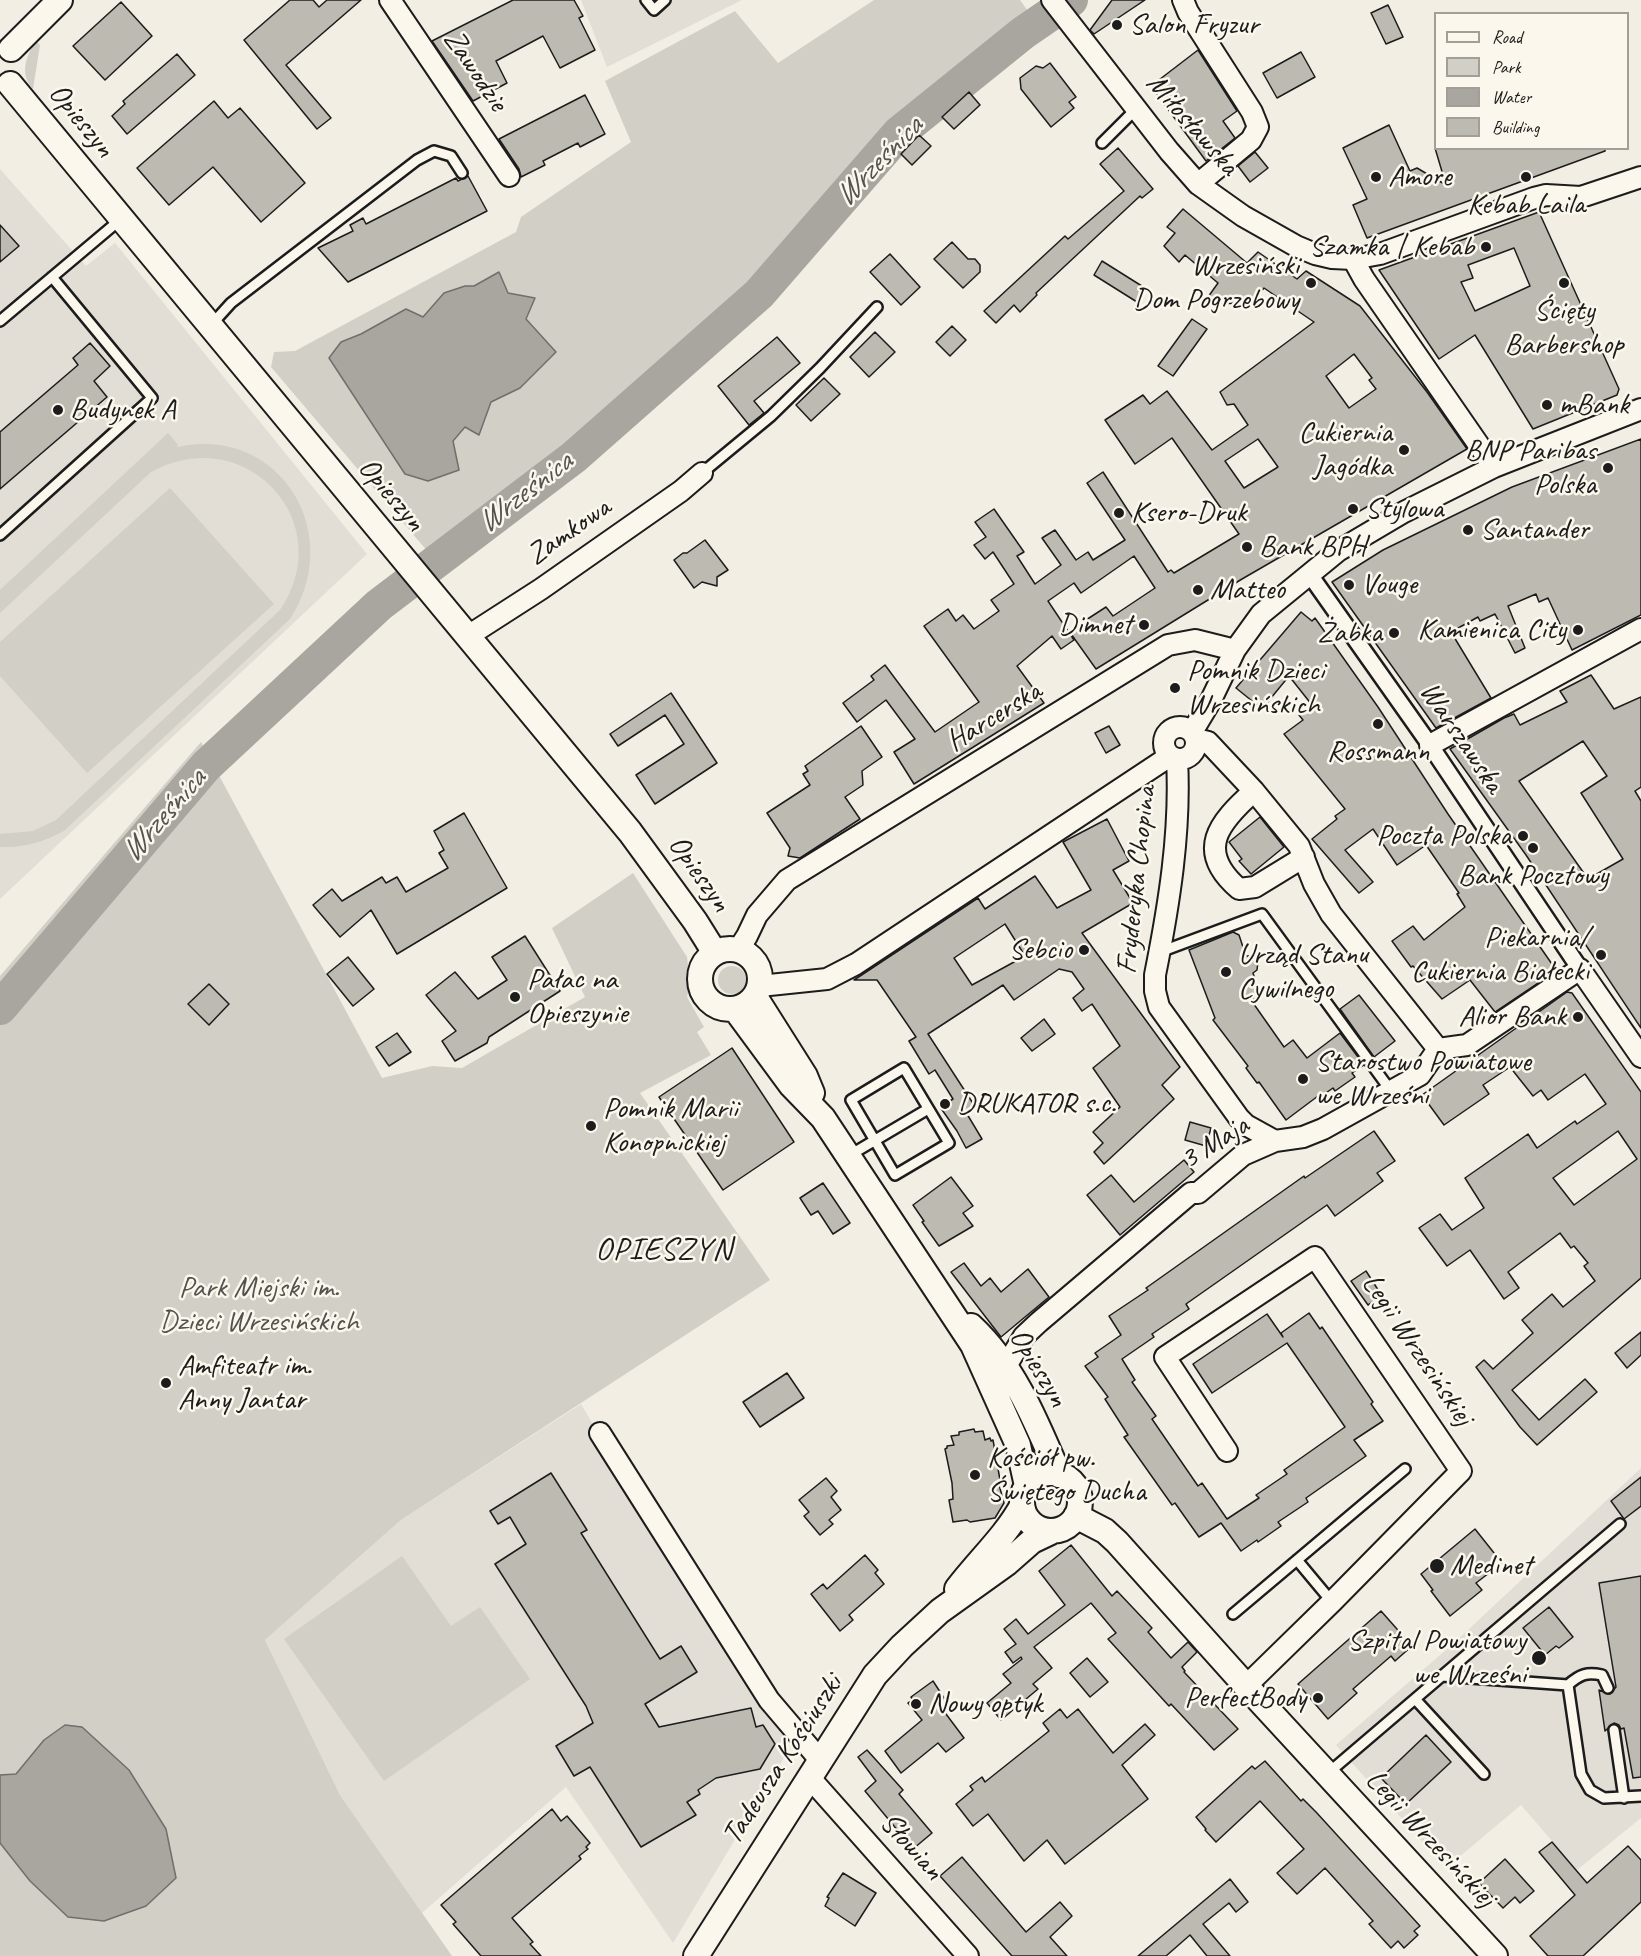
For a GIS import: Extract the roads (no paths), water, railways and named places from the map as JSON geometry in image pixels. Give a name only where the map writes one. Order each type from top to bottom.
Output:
[{"type":"street","points":[[5,86],[18,72],[19,65],[17,58],[5,46],[60,0]]},
{"type":"street","name":"Zawodzie","points":[[390,0],[509,176]]},
{"type":"street","name":"Miłosławska","points":[[1052,0],[1136,109],[1198,184],[1243,216],[1296,246],[1332,258],[1353,259],[1380,254],[1534,198],[1546,195],[1581,197],[1641,177]]},
{"type":"street","points":[[1183,0],[1188,12],[1252,112],[1258,127],[1251,140],[1198,184]]},
{"type":"street","name":"Opieszyn","points":[[5,86],[121,219],[402,556],[630,832],[695,921],[726,951]]},
{"type":"street","points":[[1353,259],[1364,279],[1494,467]]},
{"type":"street","points":[[1580,969],[1467,1045],[1438,1049],[1331,914],[1314,884],[1299,846],[1254,791],[1208,742],[1194,735],[1181,726],[1169,730],[1164,737],[1163,745],[1173,757],[1185,759],[1192,754],[1196,747],[1194,735],[1235,650],[1261,614],[1338,551],[1404,512],[1494,467],[1639,414]]},
{"type":"street","name":"Zamkowa","points":[[468,636],[559,576],[681,491],[702,473]]},
{"type":"street","name":"Warszawska","points":[[1310,574],[1430,745],[1641,1057]]},
{"type":"street","points":[[1430,745],[1641,629]]},
{"type":"street","name":"Harcerska","points":[[726,951],[747,936],[757,915],[787,880],[1168,645],[1195,640],[1235,650]]},
{"type":"street","points":[[750,997],[760,974],[756,963],[748,955],[726,951],[706,961],[701,972],[701,983],[705,994],[713,1004],[724,1008],[750,997],[827,979],[856,964],[1173,757]]},
{"type":"street","name":"Fryderyka Chopina","points":[[1173,757],[1178,788],[1172,878],[1155,975],[1155,991],[1159,1007],[1239,1118],[1246,1125],[1275,1141]]},
{"type":"street","points":[[1254,791],[1228,817],[1216,834],[1215,856],[1225,877],[1239,889],[1255,887],[1304,857]]},
{"type":"street","name":"Opieszyn","points":[[750,997],[791,1085],[823,1118],[973,1345],[1018,1445],[1025,1496]]},
{"type":"street","name":"3 Maja","points":[[1006,1366],[1024,1336],[1191,1193],[1198,1193],[1243,1155],[1275,1141],[1303,1137],[1323,1129],[1420,1075],[1438,1049]]},
{"type":"street","name":"Legii Wrzesińskiej","points":[[1227,1451],[1165,1357],[1315,1257],[1461,1471],[1246,1686]]},
{"type":"street","name":"Opieszyn","points":[[948,1305],[984,1339],[1006,1366],[1036,1422],[1059,1475]]},
{"type":"street","name":"Słowian","points":[[600,1433],[815,1769],[968,1956]]},
{"type":"street","points":[[1059,1475],[1066,1478],[1076,1488],[1079,1502],[1076,1516],[1066,1526],[1053,1531],[1039,1528],[1028,1520],[1025,1496],[1038,1476],[1059,1475]]},
{"type":"street","name":"Tadeusza Kościuszki","points":[[940,1611],[984,1554],[1012,1525],[1025,1496]]},
{"type":"street","name":"Legii Wrzesińskiej","points":[[1076,1516],[1105,1531],[1117,1542],[1246,1686],[1495,1956]]},
{"type":"street","name":"Tadeusza Kościuszki","points":[[696,1956],[875,1675],[940,1611],[1007,1563],[1032,1541],[1053,1531]]},
{"type":"lane","points":[[646,0],[654,10],[665,0]]},
{"type":"lane","points":[[1102,143],[1136,109]]},
{"type":"lane","points":[[210,326],[231,303],[417,160],[434,151],[451,156],[462,173]]},
{"type":"lane","points":[[0,321],[121,219]]},
{"type":"lane","points":[[0,535],[152,398],[52,277]]},
{"type":"lane","points":[[702,473],[771,416],[877,308]]},
{"type":"lane","points":[[1160,952],[1262,914],[1391,1091]]},
{"type":"lane","points":[[904,1068],[948,1143],[895,1175],[875,1140],[851,1100],[904,1068]]},
{"type":"lane","points":[[848,1156],[928,1109]]},
{"type":"lane","points":[[1233,1614],[1405,1469]]},
{"type":"lane","points":[[1328,1774],[1620,1524]]},
{"type":"lane","points":[[1297,1560],[1332,1602]]},
{"type":"lane","points":[[1442,1676],[1568,1685],[1578,1676],[1589,1673],[1602,1675],[1608,1688]]},
{"type":"lane","points":[[1568,1685],[1581,1774],[1590,1790],[1604,1798],[1641,1796]]},
{"type":"lane","points":[[1415,1699],[1484,1774]]},
{"type":"lane","points":[[1614,1730],[1624,1798]]},
{"type":"water","points":[[499,272],[508,293],[535,298],[526,319],[556,352],[520,388],[491,402],[479,435],[465,427],[453,441],[459,470],[428,481],[405,474],[329,358],[341,342],[361,334],[406,309],[423,317],[444,293],[465,286],[474,286]]},
{"type":"water","points":[[65,1725],[82,1727],[129,1770],[166,1829],[176,1878],[146,1906],[104,1921],[68,1917],[30,1881],[0,1843],[0,1775],[16,1774],[44,1740]]},
{"type":"waterway","name":"Wrześnica","points":[[0,1008],[206,766],[379,605],[574,457],[759,294],[899,133],[1023,33],[1071,0]]},
{"type":"place","name":"Salon Fryzur","points":[[1117,25]]},
{"type":"place","name":"Amore","points":[[1376,177]]},
{"type":"place","name":"Kebab Laila","points":[[1526,177]]},
{"type":"place","name":"Szamka | Kebab","points":[[1486,247]]},
{"type":"place","name":"Wrzesiński Dom Pogrzebowy","points":[[1311,283]]},
{"type":"place","name":"Ścięty Barbershop","points":[[1564,283]]},
{"type":"place","name":"mBank","points":[[1547,405]]},
{"type":"place","name":"Budynek A","points":[[58,410]]},
{"type":"place","name":"Cukiernia Jagódka","points":[[1404,450]]},
{"type":"place","name":"BNP Paribas Polska","points":[[1608,468]]},
{"type":"place","name":"Stylowa","points":[[1353,509]]},
{"type":"place","name":"Ksero-Druk","points":[[1119,513]]},
{"type":"place","name":"Santander","points":[[1468,530]]},
{"type":"place","name":"Bank BPH","points":[[1247,547]]},
{"type":"place","name":"Vouge","points":[[1349,585]]},
{"type":"place","name":"Matteo","points":[[1198,590]]},
{"type":"place","name":"Dimnet","points":[[1144,625]]},
{"type":"place","name":"Kamienica City","points":[[1578,630]]},
{"type":"place","name":"Żabka","points":[[1394,633]]},
{"type":"place","name":"Pomnik Dzieci Wrzesińskich","points":[[1175,688]]},
{"type":"place","name":"Rossmann","points":[[1378,724]]},
{"type":"place","name":"Poczta Polska","points":[[1523,836]]},
{"type":"place","name":"Bank Pocztowy","points":[[1533,848]]},
{"type":"place","name":"Sebcio","points":[[1084,950]]},
{"type":"place","name":"Piekarnia/ Cukiernia Białecki","points":[[1601,955]]},
{"type":"place","name":"Urząd Stanu Cywilnego","points":[[1226,972]]},
{"type":"place","name":"Pałac na Opieszynie","points":[[515,997]]},
{"type":"place","name":"Alior Bank","points":[[1578,1017]]},
{"type":"place","name":"Starostwo Powiatowe we Wrześni","points":[[1303,1079]]},
{"type":"place","name":"DRUKATOR s.c.","points":[[945,1104]]},
{"type":"place","name":"Pomnik Marii Konopnickiej","points":[[591,1126]]},
{"type":"place","name":"Amfiteatr im. Anny Jantar","points":[[166,1383]]},
{"type":"place","name":"Kościół pw. Świętego Ducha","points":[[975,1475]]},
{"type":"place","name":"Medinet","points":[[1437,1566]]},
{"type":"place","name":"Szpital Powiatowy we Wrześni","points":[[1539,1658]]},
{"type":"place","name":"PerfectBody","points":[[1318,1698]]},
{"type":"place","name":"Nowy optyk","points":[[916,1704]]},
{"type":"district","name":"OPIESZYN","points":[[664,1251]]},
{"type":"park label","name":"Park Miejski im. Dzieci Wrzesińskich","points":[[259,1305]]}]
